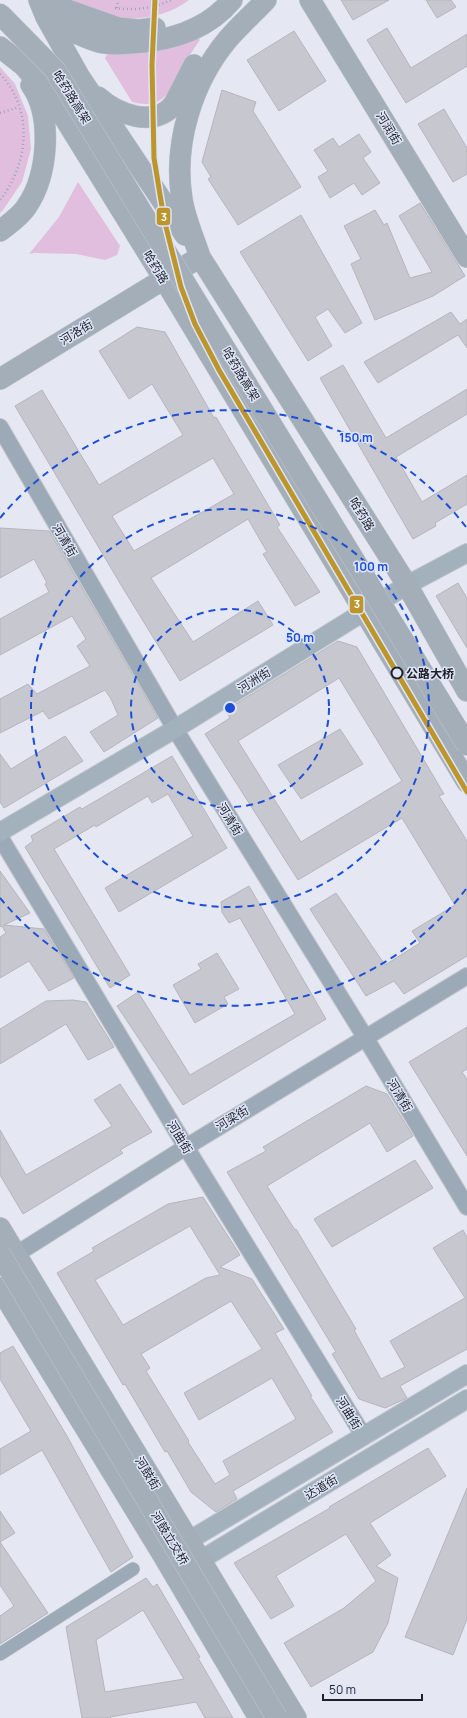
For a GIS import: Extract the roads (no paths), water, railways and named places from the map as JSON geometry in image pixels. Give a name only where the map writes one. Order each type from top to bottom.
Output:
[{"type":"highway","points":[[43,6],[60,8],[118,28],[139,30],[163,27],[182,21],[212,0]]},
{"type":"highway","points":[[43,6],[93,41],[116,44],[144,43],[168,39],[189,33],[211,20],[232,0]]},
{"type":"highway","points":[[85,84],[108,105],[123,113],[141,117],[166,112],[174,104],[204,48],[229,19],[250,0]]},
{"type":"highway","name":"哈药路","points":[[266,0],[228,38],[203,76],[195,93],[184,135],[180,167],[181,192],[186,215],[200,257],[407,585],[467,691]]},
{"type":"highway","name":"河润街","points":[[310,0],[467,257]]},
{"type":"highway","points":[[43,6],[85,84],[200,257]]},
{"type":"highway","name":"哈药路高架","points":[[0,14],[55,70],[467,745]]},
{"type":"highway","name":"哈药路","points":[[0,47],[24,66],[54,101],[158,282],[365,611],[467,782]]},
{"type":"highway","points":[[0,51],[12,60],[36,92],[44,116],[45,155],[37,186],[27,206],[1,242]]},
{"type":"highway","points":[[1,242],[22,226],[41,204],[53,169],[56,132],[54,101]]},
{"type":"highway","name":"河洛街","points":[[0,379],[200,257]]},
{"type":"highway","name":"河鼓街","points":[[0,1228],[5,1258],[201,1560],[296,1718]]},
{"type":"highway","name":"河鼓立交桥","points":[[5,1258],[277,1718]]},
{"type":"highway","points":[[0,1288],[163,1555],[259,1718]]},
{"type":"main road","name":"河洲街","points":[[0,832],[175,729],[407,585],[467,553]]},
{"type":"main road","points":[[163,1555],[467,1374]]},
{"type":"main road","name":"达道街","points":[[174,1575],[467,1398]]},
{"type":"street","name":"河清街","points":[[0,427],[175,729],[365,1037],[467,1207]]},
{"type":"street","name":"河曲街","points":[[0,837],[186,1146],[363,1435]]},
{"type":"street","name":"河梁街","points":[[5,1258],[186,1146],[467,976]]},
{"type":"street","points":[[0,1654],[133,1568]]},
{"type":"place","name":"公路大桥","points":[[397,673]]}]
